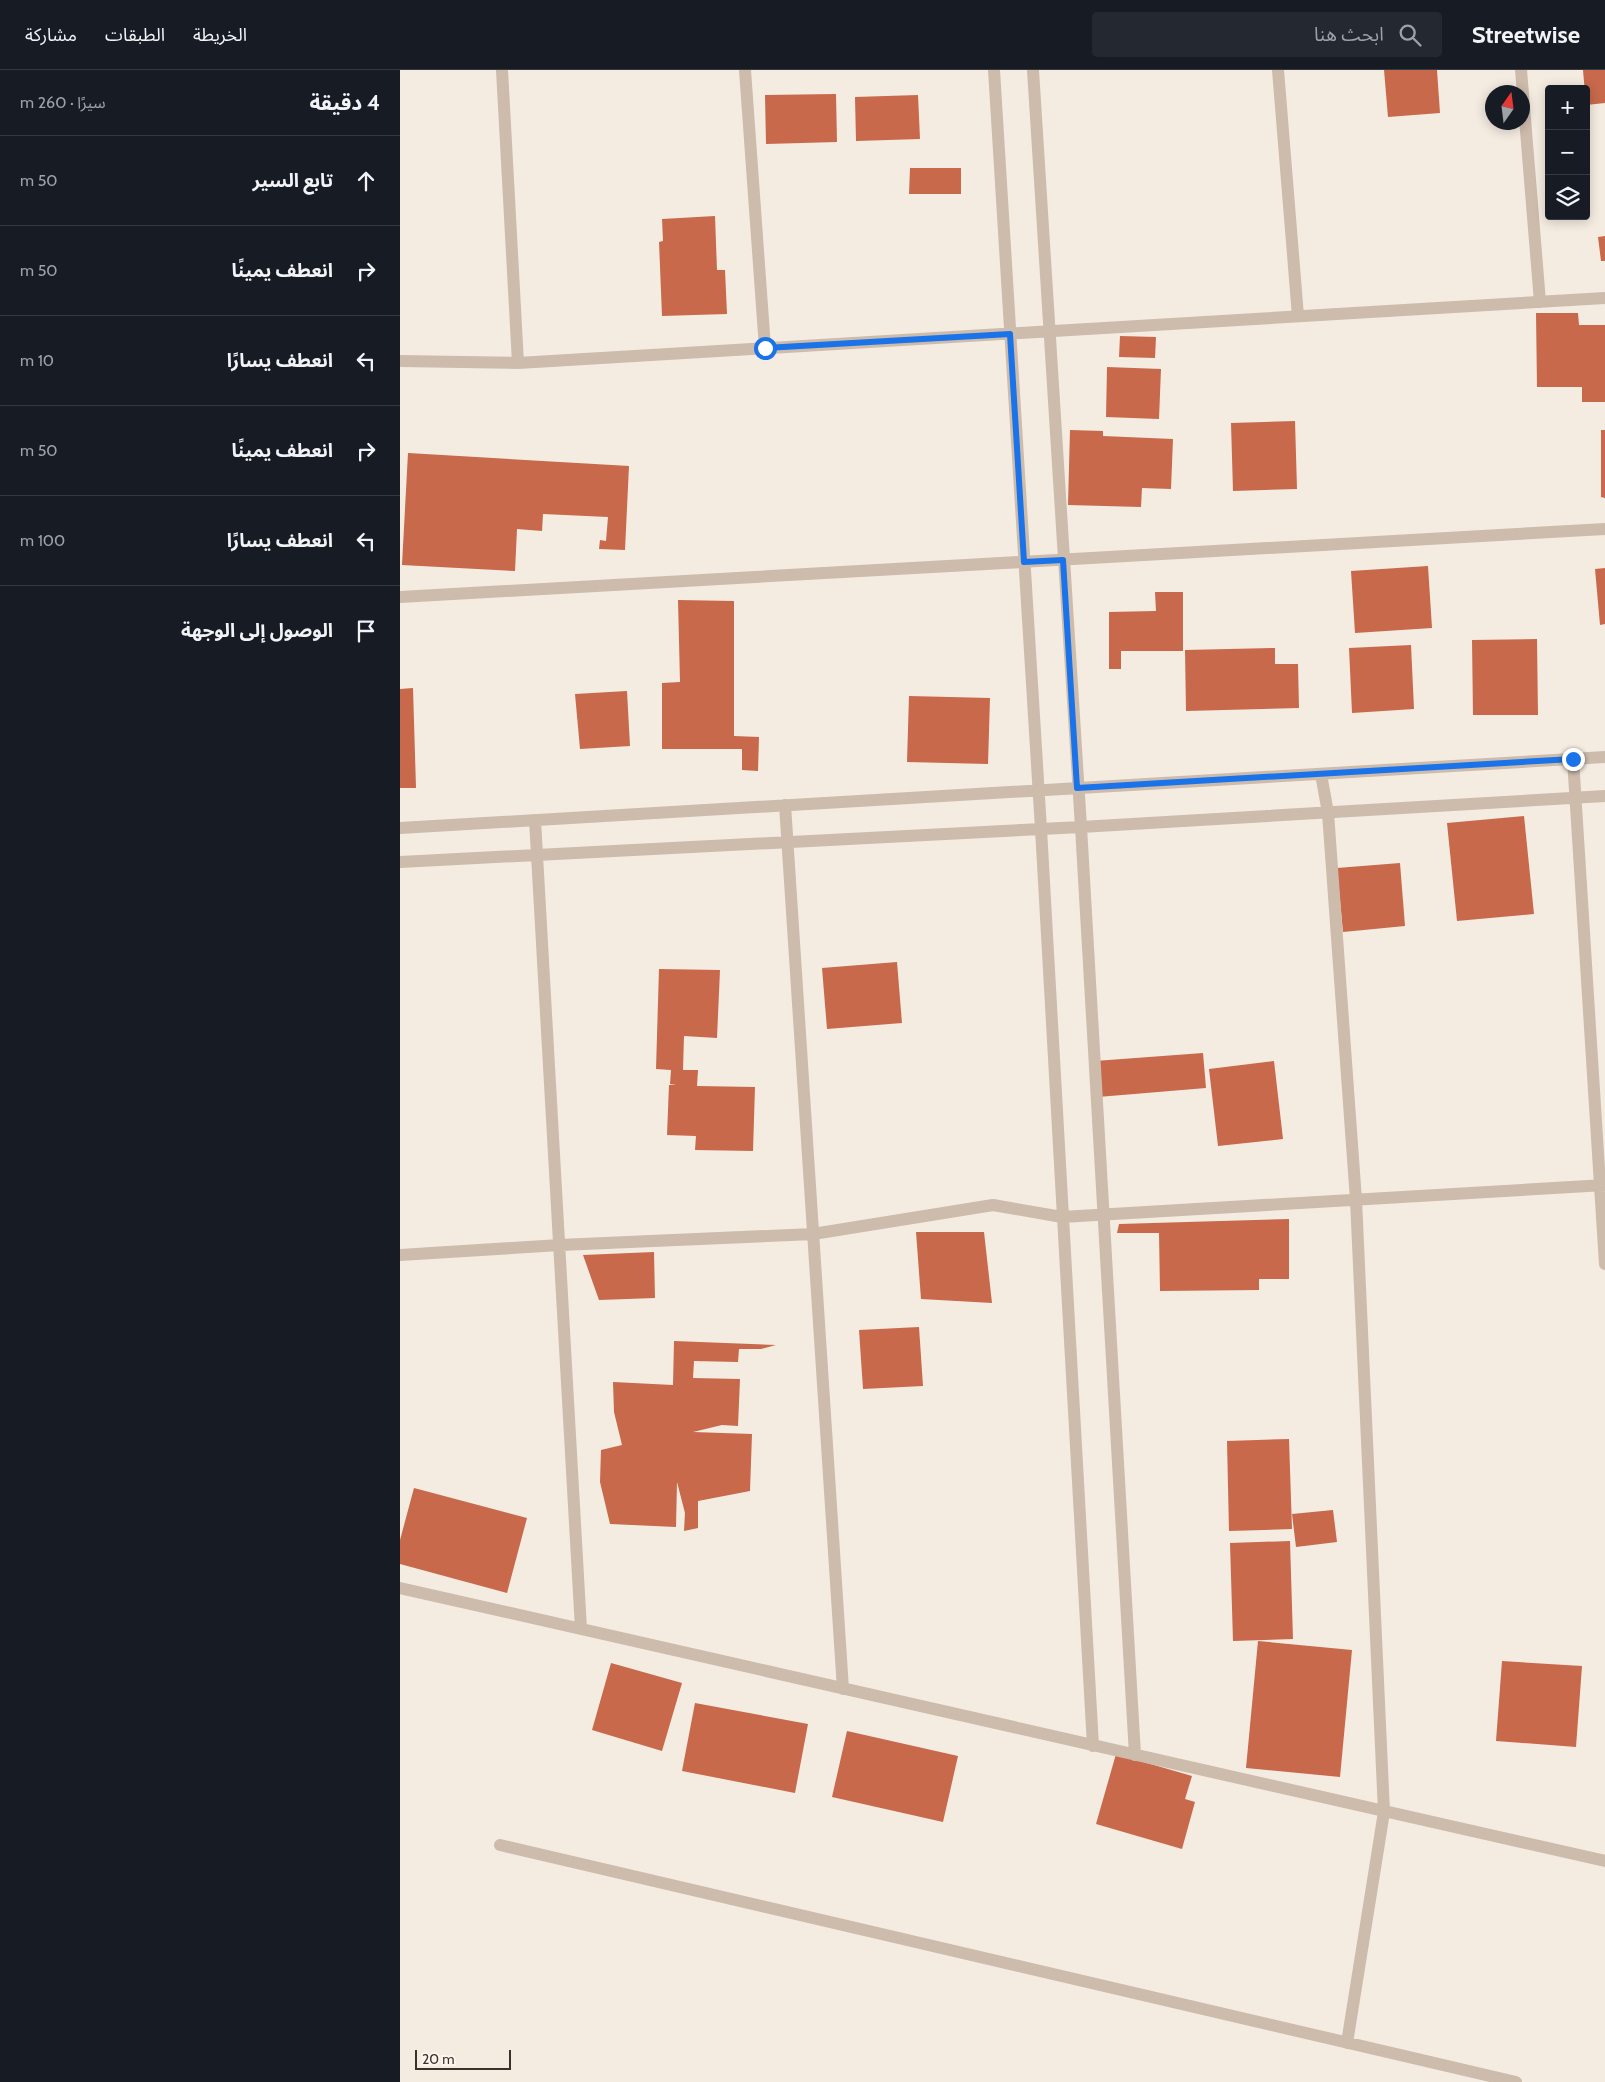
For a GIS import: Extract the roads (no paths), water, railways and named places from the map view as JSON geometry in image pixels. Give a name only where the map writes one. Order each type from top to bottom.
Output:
[{"type":"street","points":[[502,70],[518,362]]},
{"type":"street","points":[[745,70],[765,348]]},
{"type":"street","points":[[994,70],[1037,790],[1041,829],[1093,1746]]},
{"type":"street","points":[[1033,70],[1077,788],[1081,827],[1102,1215],[1135,1755]]},
{"type":"street","points":[[1278,70],[1298,316]]},
{"type":"street","points":[[1522,70],[1540,302]]},
{"type":"street","points":[[400,361],[518,362],[1605,298]]},
{"type":"street","points":[[400,597],[1605,529]]},
{"type":"street","points":[[400,828],[1605,757]]},
{"type":"street","points":[[1573,759],[1603,1185],[1605,1264]]},
{"type":"street","points":[[1321,774],[1328,813],[1356,1200],[1384,1812],[1347,2043]]},
{"type":"street","points":[[400,862],[1081,827],[1605,796]]},
{"type":"street","points":[[785,805],[843,1689]]},
{"type":"street","points":[[535,820],[581,1629]]},
{"type":"street","points":[[400,1255],[560,1244],[814,1234],[993,1205],[1062,1217],[1603,1185]]},
{"type":"street","points":[[400,1588],[1605,1861]]},
{"type":"street","points":[[500,1845],[1516,2082]]}]
